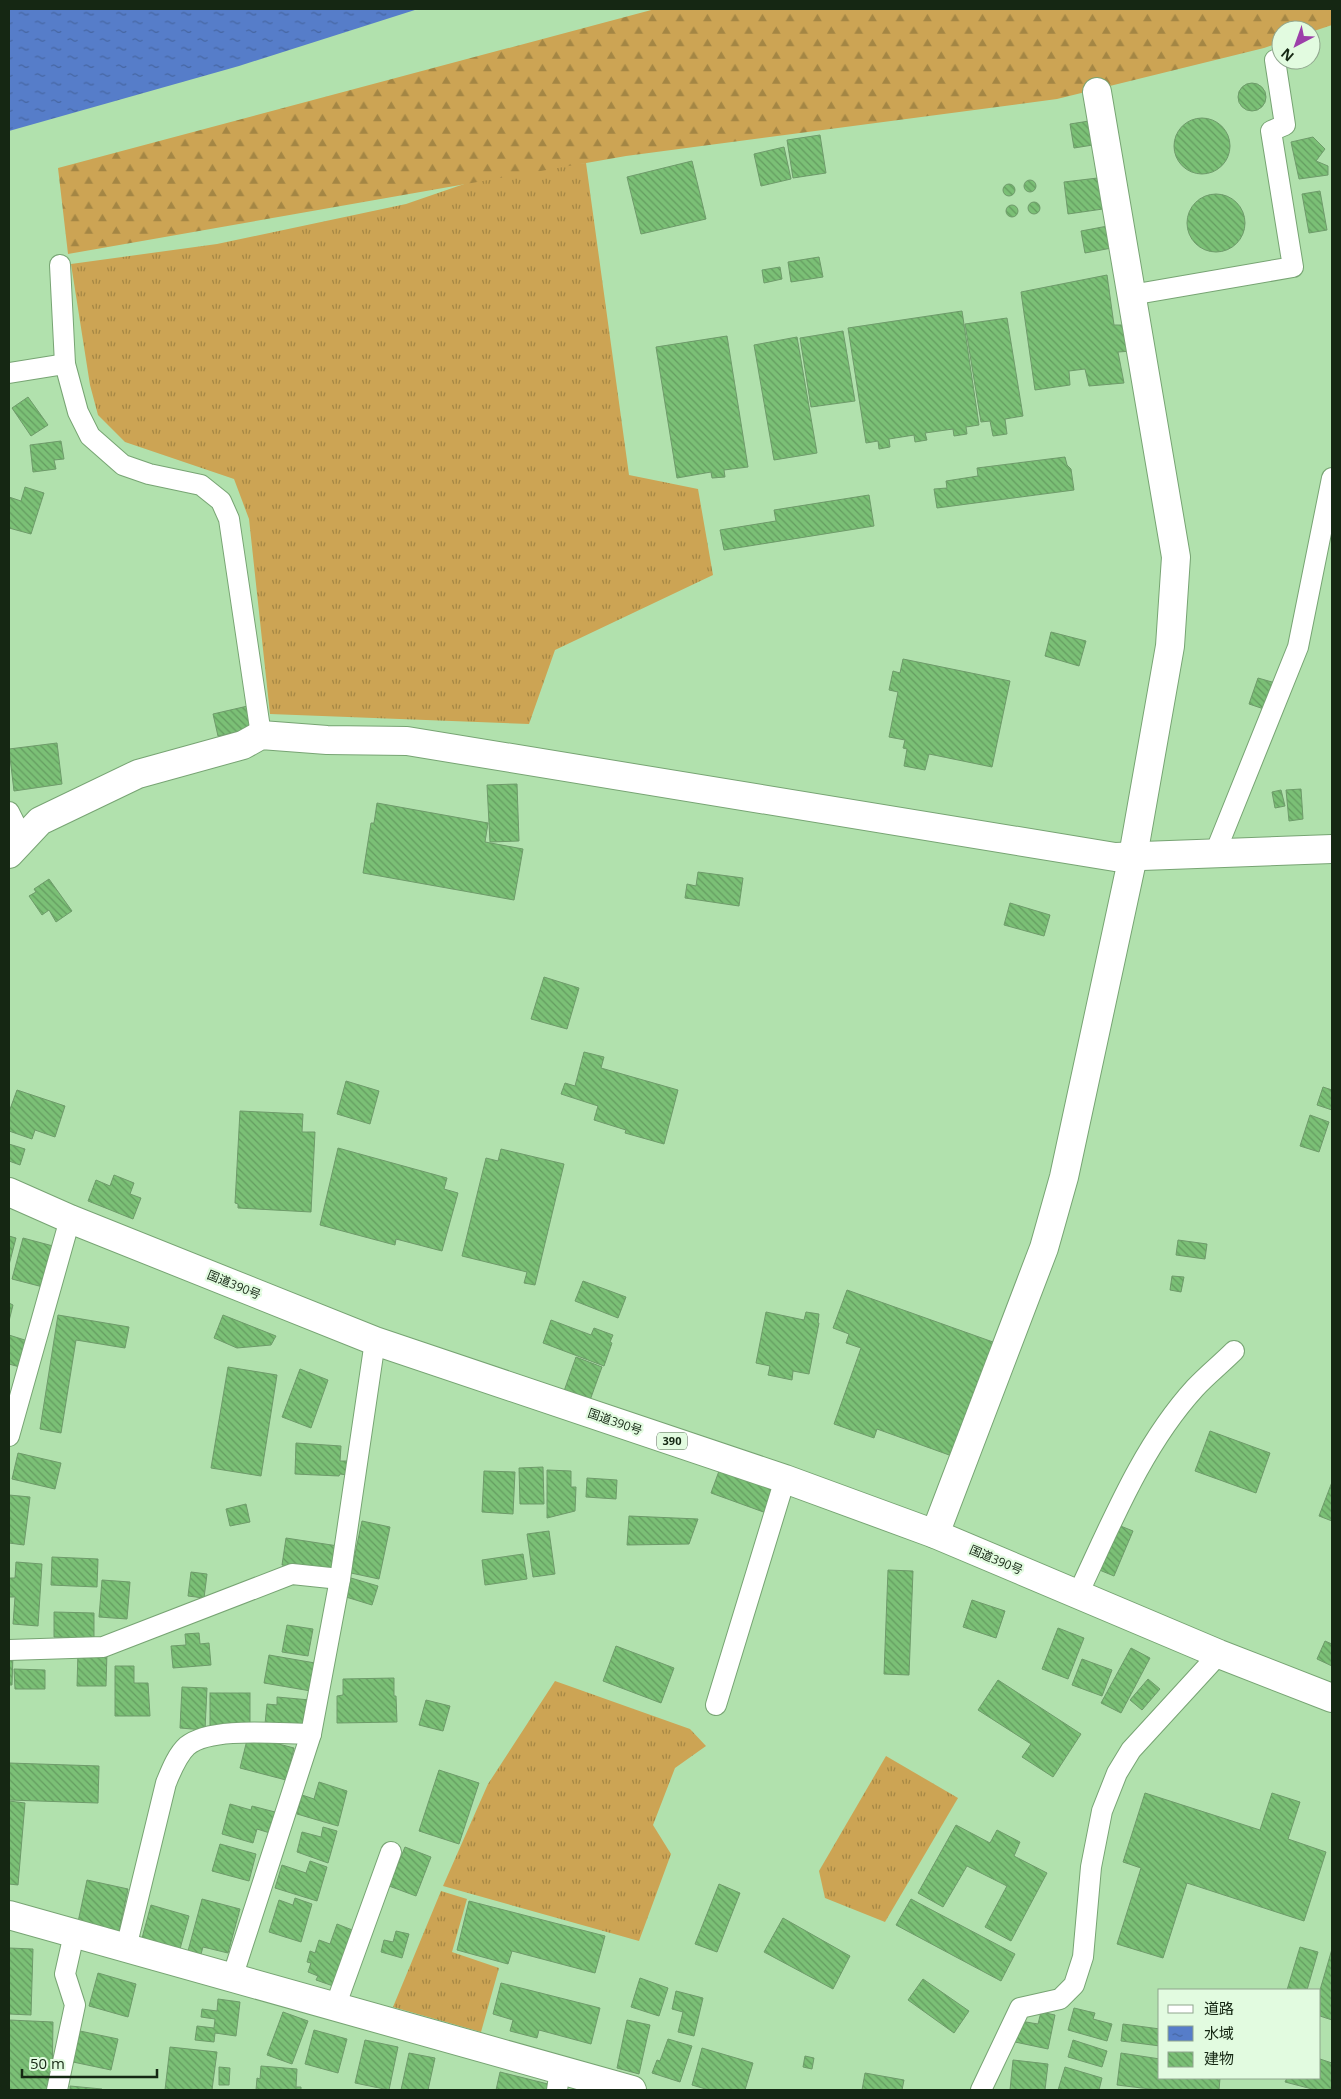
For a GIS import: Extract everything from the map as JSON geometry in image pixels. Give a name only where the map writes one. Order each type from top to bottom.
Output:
[{"type":"main road","points":[[935,1534],[1044,1248],[1064,1177],[1133,856],[1170,646],[1176,557],[1097,92]]},
{"type":"main road","points":[[16,847],[40,821],[138,774],[242,745],[261,735],[327,740],[407,741],[1115,857],[1332,849]]},
{"type":"main road","name":"国道390号","points":[[9,1192],[70,1219],[375,1341],[785,1479],[935,1534],[1219,1654],[1332,1698]]},
{"type":"main road","points":[[9,1914],[335,2007],[558,2080],[632,2090]]},
{"type":"street","points":[[1131,295],[1293,267],[1270,131],[1286,125],[1277,70]]},
{"type":"street","points":[[60,265],[65,364],[78,412],[90,436],[123,465],[149,474],[201,485],[221,501],[229,519],[261,735]]},
{"type":"street","points":[[9,373],[65,364]]},
{"type":"street","points":[[1215,854],[1298,647],[1332,478]]},
{"type":"street","points":[[9,812],[16,847]]},
{"type":"street","points":[[9,1436],[70,1219]]},
{"type":"street","points":[[232,1978],[311,1734],[340,1579],[375,1341]]},
{"type":"street","points":[[1078,1594],[1135,1477],[1162,1432],[1195,1389],[1234,1351]]},
{"type":"street","points":[[716,1705],[785,1479]]},
{"type":"street","points":[[9,1650],[103,1647],[292,1574],[340,1579]]},
{"type":"street","points":[[981,2090],[1020,2008],[1060,1999],[1074,1985],[1083,1957],[1091,1866],[1102,1811],[1117,1774],[1131,1750],[1219,1654]]},
{"type":"street","points":[[126,1948],[166,1783],[172,1768],[186,1747],[205,1736],[241,1733],[311,1734]]},
{"type":"street","points":[[335,2007],[391,1852]]},
{"type":"street","points":[[57,2090],[75,2005],[65,1974],[74,1934]]},
{"type":"green space","points":[[655,9],[1332,9],[1332,25],[1321,29],[1321,20],[1271,20],[1271,46],[1264,48],[1057,99],[626,156],[68,254],[58,168]]},
{"type":"green space","points":[[586,163],[629,475],[698,489],[713,575],[555,650],[529,724],[270,714],[249,519],[234,479],[125,442],[98,415],[90,385],[71,264],[217,244],[406,204],[511,168]]},
{"type":"green space","points":[[555,1681],[690,1729],[706,1746],[675,1768],[653,1825],[671,1854],[639,1941],[443,1886],[488,1784]]},
{"type":"green space","points":[[886,1756],[958,1798],[885,1922],[825,1898],[819,1871]]},
{"type":"green space","points":[[441,1891],[467,1899],[452,1952],[499,1968],[481,2032],[393,2007]]},
{"type":"water","points":[[9,9],[418,9],[239,66],[9,131]]},
{"type":"building","points":[[1252,83],[1262,87],[1266,97],[1262,107],[1252,111],[1242,107],[1238,97],[1242,87]]},
{"type":"building","points":[[1202,118],[1213,120],[1222,126],[1228,135],[1230,146],[1228,157],[1222,166],[1213,172],[1202,174],[1191,172],[1182,166],[1176,157],[1174,146],[1176,135],[1182,126],[1191,120]]},
{"type":"building","points":[[1089,121],[1093,145],[1074,148],[1070,124]]},
{"type":"building","points":[[820,135],[826,173],[793,178],[787,140]]},
{"type":"building","points":[[1313,137],[1325,149],[1316,161],[1328,166],[1328,175],[1299,179],[1291,142]]},
{"type":"building","points":[[784,147],[791,179],[761,186],[754,154]]},
{"type":"building","points":[[692,161],[706,219],[641,234],[627,177]]},
{"type":"building","points":[[1106,177],[1110,208],[1068,214],[1064,182]]},
{"type":"building","points":[[1028,180],[1032,180],[1036,186],[1032,192],[1028,192],[1024,188],[1024,184]]},
{"type":"building","points":[[1007,184],[1011,184],[1015,190],[1011,196],[1007,196],[1003,192],[1003,188]]},
{"type":"building","points":[[1320,191],[1327,230],[1309,233],[1302,194]]},
{"type":"building","points":[[1216,194],[1227,196],[1240,207],[1245,223],[1243,234],[1232,247],[1216,252],[1205,250],[1192,239],[1187,223],[1189,212],[1200,199]]},
{"type":"building","points":[[1032,202],[1036,202],[1040,208],[1036,214],[1032,214],[1028,210],[1028,206]]},
{"type":"building","points":[[1010,205],[1014,205],[1018,211],[1014,217],[1010,217],[1006,213],[1006,209]]},
{"type":"building","points":[[1113,225],[1117,247],[1085,253],[1081,231]]},
{"type":"building","points":[[819,257],[823,277],[791,282],[788,262]]},
{"type":"building","points":[[780,267],[782,279],[764,283],[762,270]]},
{"type":"building","points":[[1107,275],[1114,325],[1127,325],[1132,351],[1118,352],[1124,383],[1089,386],[1085,369],[1069,371],[1070,385],[1035,390],[1021,292]]},
{"type":"building","points":[[962,311],[979,425],[966,427],[967,434],[954,436],[953,429],[925,433],[927,440],[915,442],[914,435],[889,439],[890,447],[879,449],[878,441],[866,443],[848,328]]},
{"type":"building","points":[[1007,318],[1023,416],[1005,419],[1007,434],[993,436],[990,421],[981,422],[965,324]]},
{"type":"building","points":[[843,331],[855,401],[811,407],[800,338]]},
{"type":"building","points":[[727,336],[748,467],[724,470],[725,477],[712,478],[711,472],[677,478],[656,347]]},
{"type":"building","points":[[797,337],[817,453],[774,460],[754,345]]},
{"type":"building","points":[[28,397],[48,425],[31,436],[12,408]]},
{"type":"building","points":[[61,441],[64,459],[54,460],[56,469],[33,472],[30,445]]},
{"type":"building","points":[[1065,457],[1067,465],[1071,469],[1074,490],[937,508],[934,489],[947,488],[946,481],[978,476],[977,468]]},
{"type":"building","points":[[25,487],[44,493],[31,534],[9,528],[9,497],[21,501]]},
{"type":"building","points":[[869,495],[874,526],[724,550],[720,530],[776,521],[774,510]]},
{"type":"building","points":[[1051,632],[1086,641],[1079,666],[1045,656]]},
{"type":"building","points":[[903,659],[1010,681],[992,767],[929,754],[925,770],[904,766],[907,749],[903,748],[905,740],[889,737],[898,692],[889,690],[893,671],[900,673]]},
{"type":"building","points":[[1258,678],[1279,684],[1270,711],[1249,704]]},
{"type":"building","points":[[252,705],[257,728],[218,736],[213,714]]},
{"type":"building","points":[[57,743],[62,784],[14,791],[9,749]]},
{"type":"building","points":[[517,784],[519,841],[490,842],[487,785]]},
{"type":"building","points":[[1301,789],[1303,819],[1289,821],[1286,790]]},
{"type":"building","points":[[1281,790],[1285,806],[1275,808],[1272,792]]},
{"type":"building","points":[[377,803],[488,823],[485,842],[523,849],[514,900],[363,873],[371,823],[374,823]]},
{"type":"building","points":[[698,872],[743,878],[739,906],[685,898],[687,884],[696,886]]},
{"type":"building","points":[[49,879],[72,911],[56,922],[49,910],[42,915],[29,896],[36,892],[34,889]]},
{"type":"building","points":[[1010,903],[1050,915],[1044,936],[1004,925]]},
{"type":"building","points":[[544,977],[579,988],[567,1029],[531,1019]]},
{"type":"building","points":[[584,1052],[604,1057],[601,1068],[678,1090],[664,1144],[625,1133],[626,1130],[594,1120],[598,1106],[561,1094],[565,1083],[575,1086]]},
{"type":"building","points":[[346,1081],[379,1091],[370,1124],[337,1114]]},
{"type":"building","points":[[1323,1087],[1332,1090],[1332,1110],[1317,1105]]},
{"type":"building","points":[[17,1090],[65,1106],[55,1137],[35,1130],[32,1139],[9,1131],[9,1112]]},
{"type":"building","points":[[240,1111],[303,1114],[302,1132],[315,1132],[311,1212],[238,1208],[238,1204],[235,1203]]},
{"type":"building","points":[[1310,1115],[1329,1122],[1319,1152],[1300,1146]]},
{"type":"building","points":[[9,1144],[25,1149],[20,1165],[9,1161]]},
{"type":"building","points":[[338,1148],[447,1178],[444,1189],[458,1193],[442,1251],[396,1239],[395,1245],[320,1225]]},
{"type":"building","points":[[501,1149],[564,1164],[535,1285],[524,1283],[527,1272],[462,1256],[486,1158],[498,1161]]},
{"type":"building","points":[[114,1175],[134,1183],[130,1194],[141,1198],[133,1219],[88,1201],[96,1180],[110,1186]]},
{"type":"building","points":[[9,1236],[16,1238],[9,1265]]},
{"type":"building","points":[[23,1238],[53,1246],[43,1287],[12,1279]]},
{"type":"building","points":[[1178,1240],[1207,1244],[1205,1259],[1176,1255]]},
{"type":"building","points":[[1172,1276],[1184,1277],[1181,1292],[1170,1290]]},
{"type":"building","points":[[583,1281],[626,1297],[618,1318],[575,1301]]},
{"type":"building","points":[[847,1290],[993,1342],[952,1456],[877,1429],[874,1438],[834,1424],[861,1348],[846,1343],[849,1334],[833,1328]]},
{"type":"building","points":[[9,1303],[13,1305],[9,1321]]},
{"type":"building","points":[[766,1312],[804,1320],[806,1312],[819,1314],[809,1374],[793,1371],[792,1380],[768,1375],[770,1366],[756,1363]]},
{"type":"building","points":[[58,1315],[129,1327],[125,1348],[76,1340],[61,1433],[40,1429]]},
{"type":"building","points":[[223,1315],[276,1336],[271,1345],[237,1348],[214,1338]]},
{"type":"building","points":[[551,1320],[591,1335],[594,1328],[613,1335],[604,1366],[543,1343]]},
{"type":"building","points":[[9,1335],[31,1342],[23,1368],[9,1364]]},
{"type":"building","points":[[576,1357],[602,1367],[589,1403],[563,1394]]},
{"type":"building","points":[[228,1367],[277,1375],[261,1476],[211,1468]]},
{"type":"building","points":[[300,1369],[328,1380],[311,1428],[282,1417]]},
{"type":"building","points":[[1210,1431],[1270,1453],[1256,1493],[1195,1471]]},
{"type":"building","points":[[296,1443],[341,1446],[340,1461],[348,1461],[348,1475],[295,1474]]},
{"type":"building","points":[[18,1453],[61,1463],[55,1489],[12,1479]]},
{"type":"building","points":[[543,1467],[544,1504],[520,1504],[519,1468]]},
{"type":"building","points":[[547,1470],[571,1471],[571,1487],[576,1487],[575,1511],[547,1518]]},
{"type":"building","points":[[484,1471],[515,1472],[513,1514],[482,1512]]},
{"type":"building","points":[[719,1471],[777,1491],[769,1514],[711,1493]]},
{"type":"building","points":[[587,1478],[617,1480],[616,1499],[586,1497]]},
{"type":"building","points":[[1332,1482],[1332,1521],[1319,1516]]},
{"type":"building","points":[[9,1495],[30,1497],[24,1545],[9,1543]]},
{"type":"building","points":[[246,1504],[250,1522],[230,1526],[226,1509]]},
{"type":"building","points":[[629,1516],[698,1519],[689,1544],[627,1545]]},
{"type":"building","points":[[362,1521],[390,1527],[379,1579],[351,1573]]},
{"type":"building","points":[[1118,1525],[1133,1531],[1114,1576],[1097,1569]]},
{"type":"building","points":[[549,1531],[555,1574],[533,1577],[527,1534]]},
{"type":"building","points":[[286,1538],[338,1546],[334,1573],[282,1565]]},
{"type":"building","points":[[523,1554],[527,1579],[485,1585],[482,1560]]},
{"type":"building","points":[[52,1557],[98,1559],[97,1587],[51,1585]]},
{"type":"building","points":[[16,1562],[42,1564],[38,1626],[13,1624],[15,1597],[9,1597],[9,1578],[15,1578]]},
{"type":"building","points":[[888,1570],[913,1571],[909,1675],[884,1674]]},
{"type":"building","points":[[191,1572],[207,1574],[204,1598],[188,1596]]},
{"type":"building","points":[[351,1578],[378,1586],[372,1605],[346,1597]]},
{"type":"building","points":[[102,1580],[130,1582],[127,1619],[99,1617]]},
{"type":"building","points":[[972,1600],[1005,1611],[996,1638],[963,1627]]},
{"type":"building","points":[[54,1612],[94,1613],[94,1638],[54,1637]]},
{"type":"building","points":[[287,1625],[313,1629],[308,1656],[282,1652]]},
{"type":"building","points":[[1058,1628],[1084,1638],[1068,1679],[1042,1669]]},
{"type":"building","points":[[199,1633],[200,1644],[209,1643],[211,1665],[173,1668],[171,1646],[186,1645],[185,1634]]},
{"type":"building","points":[[1325,1641],[1332,1644],[1332,1666],[1317,1659]]},
{"type":"building","points":[[616,1646],[674,1668],[661,1703],[603,1681]]},
{"type":"building","points":[[1131,1648],[1150,1658],[1121,1713],[1101,1703]]},
{"type":"building","points":[[78,1651],[107,1652],[106,1686],[77,1686]]},
{"type":"building","points":[[9,1654],[13,1654],[12,1685],[9,1685]]},
{"type":"building","points":[[269,1655],[315,1663],[311,1691],[264,1683]]},
{"type":"building","points":[[1082,1659],[1112,1670],[1102,1696],[1072,1685]]},
{"type":"building","points":[[115,1666],[134,1666],[134,1683],[148,1683],[150,1716],[115,1716]]},
{"type":"building","points":[[14,1669],[45,1670],[45,1689],[15,1689]]},
{"type":"building","points":[[394,1678],[397,1722],[337,1723],[337,1696],[343,1695],[343,1679]]},
{"type":"building","points":[[1148,1679],[1160,1689],[1142,1710],[1130,1700]]},
{"type":"building","points":[[998,1680],[1081,1734],[1053,1777],[1022,1757],[1031,1744],[978,1710]]},
{"type":"building","points":[[182,1687],[207,1688],[205,1730],[180,1728]]},
{"type":"building","points":[[210,1693],[250,1693],[250,1727],[210,1727]]},
{"type":"building","points":[[277,1697],[310,1700],[307,1728],[265,1724],[267,1704],[277,1705]]},
{"type":"building","points":[[426,1700],[450,1706],[443,1731],[419,1725]]},
{"type":"building","points":[[248,1736],[294,1748],[286,1780],[240,1768]]},
{"type":"building","points":[[9,1763],[99,1766],[98,1803],[9,1800]]},
{"type":"building","points":[[439,1770],[479,1783],[459,1844],[419,1831]]},
{"type":"building","points":[[319,1782],[347,1791],[338,1826],[297,1814],[302,1795],[314,1799]]},
{"type":"building","points":[[1145,1793],[1260,1830],[1272,1793],[1300,1802],[1288,1839],[1326,1852],[1304,1921],[1187,1883],[1163,1958],[1117,1944],[1141,1868],[1123,1862]]},
{"type":"building","points":[[9,1801],[25,1803],[18,1885],[9,1884]]},
{"type":"building","points":[[230,1804],[251,1810],[252,1806],[275,1812],[270,1833],[257,1829],[253,1843],[222,1834]]},
{"type":"building","points":[[956,1825],[990,1843],[997,1830],[1020,1842],[1014,1856],[1047,1873],[1011,1941],[985,1927],[1007,1886],[967,1866],[943,1907],[918,1893]]},
{"type":"building","points":[[323,1827],[337,1831],[328,1863],[297,1852],[302,1832],[321,1837]]},
{"type":"building","points":[[220,1844],[256,1854],[249,1881],[212,1871]]},
{"type":"building","points":[[405,1847],[431,1857],[416,1896],[389,1886]]},
{"type":"building","points":[[310,1861],[327,1867],[317,1901],[275,1888],[282,1865],[306,1873]]},
{"type":"building","points":[[87,1880],[128,1889],[119,1931],[78,1922]]},
{"type":"building","points":[[719,1884],[740,1893],[717,1952],[695,1944]]},
{"type":"building","points":[[295,1898],[312,1904],[301,1942],[269,1932],[279,1900],[293,1905]]},
{"type":"building","points":[[202,1899],[240,1909],[228,1953],[203,1947],[201,1954],[188,1951]]},
{"type":"building","points":[[911,1899],[1015,1954],[1001,1981],[896,1925]]},
{"type":"building","points":[[469,1901],[605,1936],[595,1973],[512,1951],[508,1964],[457,1950]]},
{"type":"building","points":[[151,1905],[189,1916],[180,1949],[142,1938]]},
{"type":"building","points":[[783,1918],[850,1956],[833,1989],[764,1952]]},
{"type":"building","points":[[337,1924],[360,1933],[339,1988],[316,1980],[318,1976],[308,1972],[311,1963],[307,1962],[310,1951],[315,1953],[319,1940],[330,1944]]},
{"type":"building","points":[[396,1931],[409,1934],[402,1958],[381,1952],[384,1940],[393,1942]]},
{"type":"building","points":[[1300,1947],[1318,1952],[1307,1989],[1287,1989]]},
{"type":"building","points":[[9,1948],[33,1949],[31,2015],[9,2014]]},
{"type":"building","points":[[1332,1949],[1332,2020],[1321,2016],[1320,1989]]},
{"type":"building","points":[[98,1973],[136,1984],[128,2017],[89,2006]]},
{"type":"building","points":[[640,1978],[668,1988],[659,2016],[631,2007]]},
{"type":"building","points":[[923,1979],[969,2011],[954,2033],[908,2000]]},
{"type":"building","points":[[501,1983],[600,2008],[591,2044],[539,2030],[537,2038],[510,2031],[513,2020],[493,2014]]},
{"type":"building","points":[[676,1991],[703,1998],[694,2036],[678,2032],[683,2012],[672,2009]]},
{"type":"building","points":[[218,1999],[240,2002],[236,2036],[215,2033],[214,2042],[195,2040],[197,2026],[214,2028],[215,2019],[201,2017],[202,2009],[217,2011]]},
{"type":"building","points":[[1074,2008],[1095,2013],[1093,2019],[1112,2024],[1107,2041],[1068,2030]]},
{"type":"building","points":[[283,2012],[308,2021],[292,2064],[267,2055]]},
{"type":"building","points":[[1041,2012],[1055,2015],[1048,2049],[1015,2042],[1020,2021],[1038,2024]]},
{"type":"building","points":[[9,2020],[53,2022],[52,2090],[9,2090]]},
{"type":"building","points":[[627,2020],[650,2025],[639,2074],[617,2068]]},
{"type":"building","points":[[1123,2024],[1158,2029],[1158,2046],[1121,2041]]},
{"type":"building","points":[[314,2030],[347,2039],[338,2073],[305,2064]]},
{"type":"building","points":[[80,2031],[118,2039],[111,2070],[73,2062]]},
{"type":"building","points":[[668,2039],[692,2046],[680,2082],[652,2073],[657,2060],[660,2061]]},
{"type":"building","points":[[365,2040],[398,2047],[389,2090],[355,2083]]},
{"type":"building","points":[[1073,2040],[1107,2051],[1102,2067],[1068,2057]]},
{"type":"building","points":[[170,2047],[217,2052],[212,2090],[165,2090]]},
{"type":"building","points":[[702,2048],[753,2063],[745,2090],[709,2090],[692,2085]]},
{"type":"building","points":[[409,2053],[435,2058],[428,2090],[401,2090]]},
{"type":"building","points":[[1121,2053],[1158,2059],[1158,2079],[1220,2079],[1219,2090],[1158,2090],[1117,2085]]},
{"type":"building","points":[[805,2056],[814,2058],[812,2069],[803,2067]]},
{"type":"building","points":[[1321,2059],[1332,2063],[1332,2090],[1316,2090],[1285,2082],[1286,2079],[1321,2079]]},
{"type":"building","points":[[1013,2060],[1048,2064],[1045,2090],[1010,2090]]},
{"type":"building","points":[[261,2066],[297,2069],[296,2087],[301,2087],[301,2090],[256,2090],[257,2078],[260,2079]]},
{"type":"building","points":[[219,2067],[230,2068],[229,2085],[219,2085]]},
{"type":"building","points":[[1065,2067],[1102,2078],[1099,2090],[1058,2090]]},
{"type":"building","points":[[500,2072],[552,2085],[550,2090],[496,2090]]},
{"type":"building","points":[[865,2073],[904,2080],[902,2090],[862,2090]]},
{"type":"building","points":[[70,2086],[102,2089],[102,2090],[70,2090]]}]
